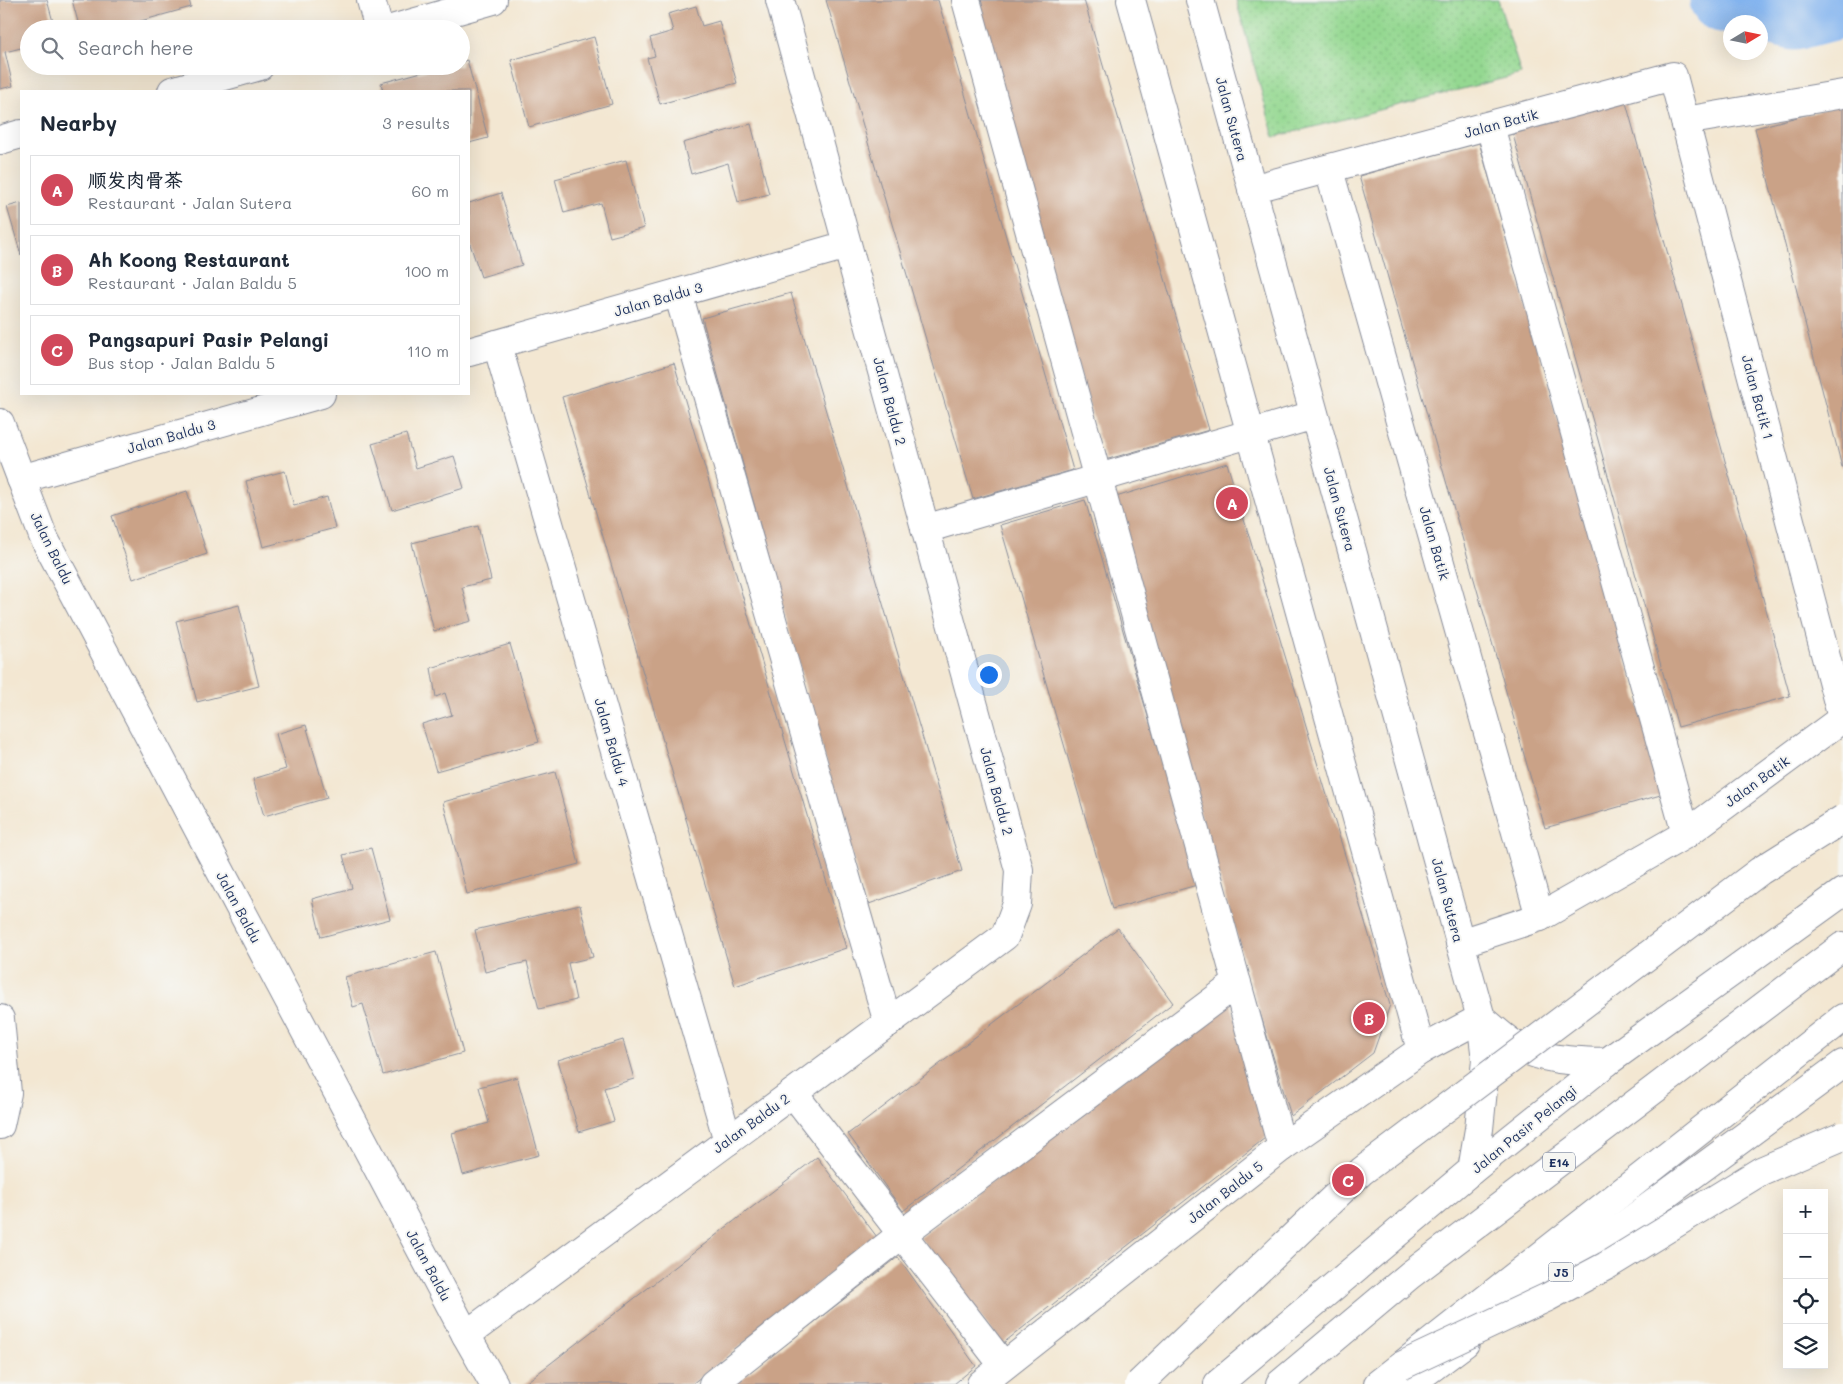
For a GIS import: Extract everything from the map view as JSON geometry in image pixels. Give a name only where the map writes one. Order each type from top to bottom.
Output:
[{"type":"main road","points":[[371,0],[377,20]]},
{"type":"main road","points":[[423,20],[493,0]]},
{"type":"main road","name":"Jalan Baldu 2","points":[[466,1335],[1005,936],[1017,904],[1019,870],[780,0]]},
{"type":"main road","points":[[966,0],[1282,1147]]},
{"type":"main road","points":[[1131,0],[1421,1050]]},
{"type":"main road","name":"Jalan Sutera","points":[[1200,0],[1481,1018],[1486,1060],[1479,1129],[1472,1170]]},
{"type":"main road","points":[[176,90],[228,75]]},
{"type":"main road","name":"Jalan Batik","points":[[1252,189],[1329,170],[1673,76]]},
{"type":"main road","name":"Jalan Batik 1","points":[[1673,76],[1843,718]]},
{"type":"main road","points":[[1685,121],[1843,94]]},
{"type":"main road","points":[[1490,126],[1686,834]]},
{"type":"main road","points":[[0,140],[20,134]]},
{"type":"main road","name":"Jalan Batik","points":[[1329,170],[1540,917]]},
{"type":"main road","name":"Jalan Baldu 3","points":[[470,352],[847,245]]},
{"type":"main road","points":[[678,293],[888,1023]]},
{"type":"main road","name":"Jalan Baldu 4","points":[[497,344],[728,1141]]},
{"type":"main road","name":"Jalan Baldu 3","points":[[21,479],[317,395]]},
{"type":"main road","points":[[925,529],[1314,416]]},
{"type":"main road","name":"Jalan Baldu","points":[[0,423],[43,536],[466,1335],[494,1384]]},
{"type":"main road","name":"Jalan Batik","points":[[1460,943],[1540,917],[1686,834],[1843,718]]},
{"type":"main road","points":[[1139,1384],[1362,1171],[1760,871],[1843,819]]},
{"type":"main road","name":"Jalan Pasir Pelangi","points":[[1218,1384],[1472,1170],[1607,1062],[1843,892]]},
{"type":"main road","name":"E14","points":[[1280,1384],[1410,1275],[1843,946]]},
{"type":"main road","points":[[713,1384],[902,1234],[1237,983]]},
{"type":"main road","points":[[1481,1018],[1512,1043],[1542,1056],[1576,1062],[1607,1062]]},
{"type":"main road","name":"Jalan Baldu 5","points":[[981,1384],[1282,1147],[1421,1050],[1481,1018]]},
{"type":"main road","points":[[1406,1375],[1843,1018]]},
{"type":"main road","points":[[0,1019],[7,1093],[0,1124]]},
{"type":"main road","name":"J5","points":[[1406,1375],[1843,1064]]},
{"type":"main road","points":[[793,1093],[1003,1365]]},
{"type":"main road","points":[[1378,1384],[1406,1375],[1606,1266],[1761,1171],[1843,1136]]},
{"type":"green space","points":[[1236,0],[1498,0],[1521,74],[1274,137]]},
{"type":"building","points":[[0,0],[47,0],[53,20],[20,20],[20,48],[5,52],[13,86],[0,89]]},
{"type":"building","points":[[72,0],[189,0],[191,7],[144,20],[78,20]]},
{"type":"building","points":[[826,0],[938,0],[1073,470],[973,499]]},
{"type":"building","points":[[971,0],[1084,0],[1209,430],[1105,460]]},
{"type":"building","points":[[696,6],[702,26],[719,21],[737,83],[660,104],[647,58],[655,56],[650,38],[673,31],[668,14]]},
{"type":"building","points":[[594,37],[612,104],[529,127],[511,60]]},
{"type":"building","points":[[470,71],[488,138],[470,143],[470,90],[383,90],[381,83],[411,75],[470,75]]},
{"type":"building","points":[[1625,99],[1790,696],[1678,727],[1512,131]]},
{"type":"building","points":[[1843,105],[1843,467],[1842,467],[1755,128]]},
{"type":"building","points":[[751,124],[769,194],[738,202],[728,163],[691,174],[683,143]]},
{"type":"building","points":[[1479,142],[1664,794],[1545,828],[1359,176]]},
{"type":"building","points":[[626,160],[644,228],[610,237],[601,203],[564,213],[555,179]]},
{"type":"building","points":[[501,193],[522,265],[481,277],[470,244],[470,203]]},
{"type":"building","points":[[20,203],[20,252],[7,207]]},
{"type":"building","points":[[791,293],[962,871],[866,905],[702,318]]},
{"type":"building","points":[[674,363],[846,948],[735,986],[562,397]]},
{"type":"building","points":[[406,434],[416,468],[454,456],[464,488],[392,510],[372,444]]},
{"type":"building","points":[[1227,463],[1390,1005],[1373,1053],[1291,1116],[1106,500]]},
{"type":"building","points":[[285,471],[294,506],[327,497],[335,528],[263,547],[246,481]]},
{"type":"building","points":[[187,491],[207,554],[133,579],[112,516]]},
{"type":"building","points":[[1085,500],[1197,885],[1112,909],[1000,525]]},
{"type":"building","points":[[478,526],[491,580],[462,587],[471,621],[434,631],[412,543]]},
{"type":"building","points":[[239,605],[259,686],[197,702],[176,621]]},
{"type":"building","points":[[510,644],[539,742],[436,771],[422,724],[452,715],[445,693],[436,697],[431,668]]},
{"type":"building","points":[[306,725],[327,798],[264,816],[253,779],[286,769],[276,734]]},
{"type":"building","points":[[555,772],[579,864],[467,894],[443,802]]},
{"type":"building","points":[[371,848],[390,919],[321,937],[312,899],[352,888],[343,855]]},
{"type":"building","points":[[580,905],[593,957],[568,963],[576,1000],[539,1009],[527,962],[485,972],[475,930]]},
{"type":"building","points":[[1118,928],[1173,1003],[903,1211],[848,1134]]},
{"type":"building","points":[[436,952],[463,1053],[383,1075],[363,1004],[353,1007],[345,977]]},
{"type":"building","points":[[1228,996],[1274,1131],[1002,1344],[920,1238]]},
{"type":"building","points":[[623,1040],[634,1079],[604,1088],[614,1121],[579,1132],[558,1060]]},
{"type":"building","points":[[517,1077],[539,1155],[463,1175],[452,1133],[489,1123],[479,1087]]},
{"type":"building","points":[[817,1157],[877,1237],[692,1384],[524,1384]]},
{"type":"building","points":[[898,1257],[976,1366],[954,1384],[735,1384]]},
{"type":"waterway","points":[[1722,0],[1794,18],[1843,5]]},
{"type":"place","name":"顺发肉骨茶","points":[[1232,503]]},
{"type":"place","name":"Ah Koong Restaurant","points":[[1369,1018]]},
{"type":"place","name":"Pangsapuri Pasir Pelangi","points":[[1348,1180]]}]
